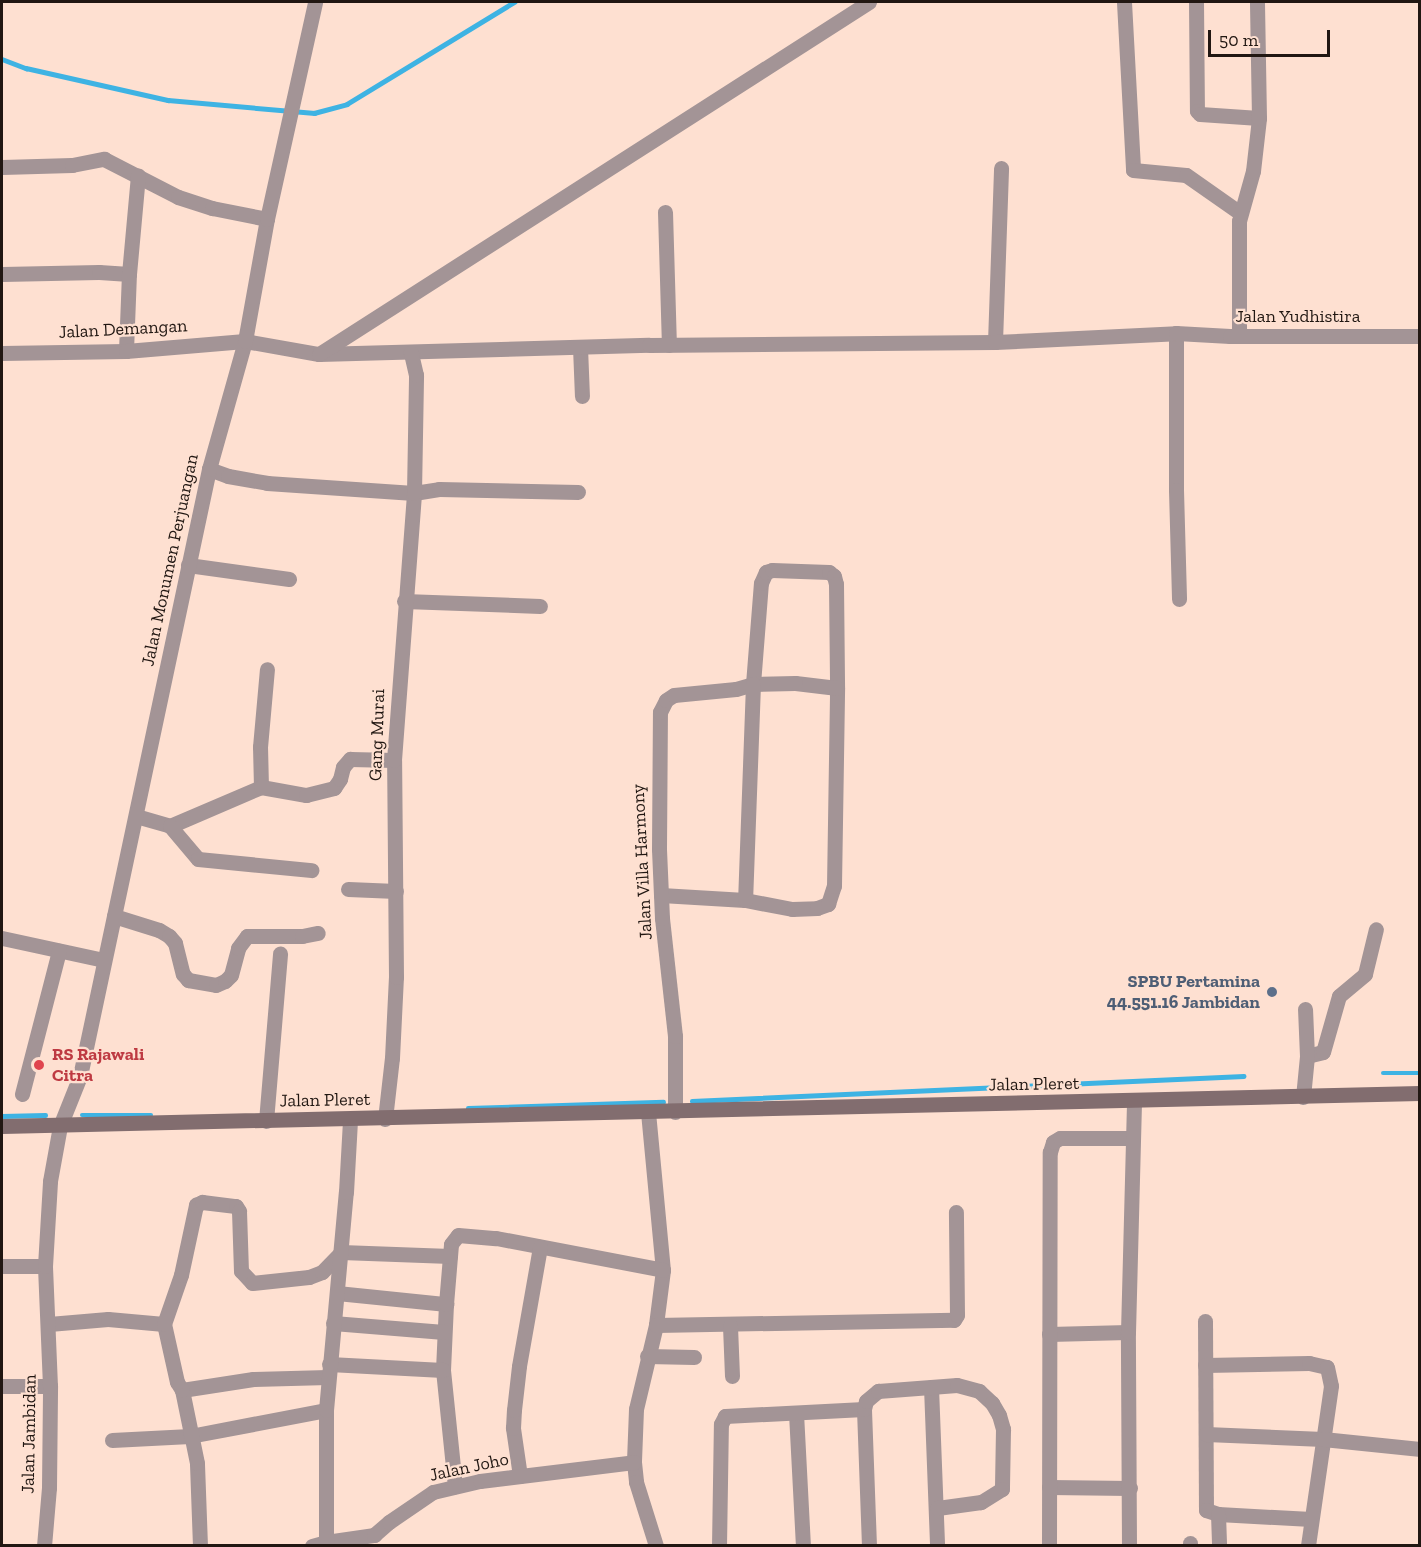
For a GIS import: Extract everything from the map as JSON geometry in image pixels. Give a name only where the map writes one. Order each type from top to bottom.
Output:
[{"type":"main road","name":"Jalan Pleret","points":[[2,1126],[350,1120],[1419,1093]]},
{"type":"street","name":"Jalan Monumen Perjuangan","points":[[60,1126],[80,1076],[114,916],[118,884],[136,816],[208,469],[245,341],[267,219],[315,2]]},
{"type":"street","points":[[310,357],[869,2]]},
{"type":"street","points":[[1125,2],[1133,170],[1186,175],[1240,213]]},
{"type":"street","points":[[1196,2],[1197,111],[1200,114],[1259,118]]},
{"type":"street","points":[[1239,336],[1240,213],[1253,171],[1259,118],[1257,2]]},
{"type":"street","points":[[2,167],[72,165],[104,159],[178,197],[212,208],[267,219]]},
{"type":"street","points":[[995,342],[1001,168]]},
{"type":"street","points":[[126,351],[129,274],[138,175]]},
{"type":"street","points":[[665,212],[669,345]]},
{"type":"street","points":[[2,274],[99,272],[129,274]]},
{"type":"street","points":[[1176,333],[1179,599]]},
{"type":"street","name":"Jalan Yudhistira","points":[[669,345],[995,342],[1176,333],[1239,336],[1419,336]]},
{"type":"street","name":"Jalan Demangan","points":[[2,353],[126,351],[245,341],[310,357],[669,345]]},
{"type":"street","points":[[580,347],[582,396]]},
{"type":"street","name":"Gang Murai","points":[[385,1119],[392,1058],[396,891],[394,760],[404,601],[414,493],[416,375],[411,353]]},
{"type":"street","points":[[208,469],[228,476],[267,483],[414,493],[439,489],[578,492]]},
{"type":"street","points":[[188,565],[289,579]]},
{"type":"street","points":[[661,895],[745,900],[792,909],[817,908],[828,904],[832,896],[837,688],[836,584],[834,576],[824,571],[772,570],[762,577],[753,684],[745,900]]},
{"type":"street","points":[[404,601],[540,606]]},
{"type":"street","points":[[261,787],[260,747],[267,669]]},
{"type":"street","name":"Jalan Villa Harmony","points":[[675,1112],[675,1036],[661,895],[657,788],[660,712],[666,700],[674,695],[736,689],[753,684],[795,683],[837,688]]},
{"type":"street","points":[[170,826],[261,787],[306,795],[334,788],[340,779],[343,767],[350,759],[394,760]]},
{"type":"street","points":[[136,816],[170,826],[198,859],[311,870]]},
{"type":"street","points":[[348,889],[396,891]]},
{"type":"street","points":[[114,916],[159,930],[169,936],[175,943],[183,974],[188,980],[216,985],[231,975],[238,948],[247,936],[296,937],[318,933]]},
{"type":"street","points":[[1307,1056],[1323,1052],[1339,996],[1365,974],[1376,929]]},
{"type":"street","points":[[2,938],[104,960]]},
{"type":"street","points":[[22,1094],[59,951]]},
{"type":"street","points":[[266,1121],[280,954]]},
{"type":"street","points":[[1303,1097],[1307,1056],[1305,1009]]},
{"type":"street","points":[[1130,1545],[1128,1332],[1131,1138],[1134,1101]]},
{"type":"street","points":[[648,1113],[663,1270],[656,1325],[636,1409],[634,1462],[636,1482],[656,1545]]},
{"type":"street","points":[[319,1544],[326,1410],[341,1252],[350,1120]]},
{"type":"street","name":"Jalan Jambidan","points":[[44,1545],[48,1488],[50,1386],[45,1266],[50,1181],[60,1126]]},
{"type":"street","points":[[1049,1545],[1049,1164],[1053,1142],[1060,1138],[1131,1138]]},
{"type":"street","points":[[200,1545],[197,1463],[182,1390],[177,1382],[164,1324],[181,1275],[196,1205],[202,1202],[232,1204],[240,1211],[242,1271],[252,1283],[309,1277],[322,1272],[341,1252],[450,1256]]},
{"type":"street","points":[[656,1325],[730,1326],[954,1320],[957,1315],[956,1212]]},
{"type":"street","points":[[455,1486],[442,1370],[453,1238],[465,1234],[663,1270]]},
{"type":"street","points":[[520,1476],[513,1428],[514,1410],[519,1366],[540,1247]]},
{"type":"street","points":[[2,1266],[45,1266]]},
{"type":"street","points":[[337,1293],[446,1304]]},
{"type":"street","points":[[49,1324],[108,1319],[164,1324]]},
{"type":"street","points":[[1205,1321],[1206,1510],[1218,1514],[1311,1519]]},
{"type":"street","points":[[333,1323],[444,1332]]},
{"type":"street","points":[[730,1326],[732,1376]]},
{"type":"street","points":[[1049,1334],[1128,1332]]},
{"type":"street","points":[[647,1356],[694,1357]]},
{"type":"street","points":[[1205,1365],[1309,1364],[1327,1366],[1331,1386],[1308,1545]]},
{"type":"street","points":[[182,1390],[253,1379],[329,1371],[442,1370]]},
{"type":"street","points":[[870,1545],[864,1410],[866,1401],[878,1391],[957,1384],[980,1391],[992,1403],[1004,1429],[1002,1489],[981,1502],[937,1508]]},
{"type":"street","points":[[2,1386],[50,1386]]},
{"type":"street","points":[[931,1387],[937,1545]]},
{"type":"street","points":[[112,1440],[190,1436],[326,1410]]},
{"type":"street","points":[[719,1545],[722,1419],[725,1416],[864,1410]]},
{"type":"street","points":[[796,1413],[803,1545]]},
{"type":"street","points":[[1206,1434],[1323,1439],[1419,1449]]},
{"type":"street","name":"Jalan Joho","points":[[319,1544],[374,1535],[422,1497],[455,1486],[634,1462]]},
{"type":"street","points":[[1049,1487],[1130,1488]]},
{"type":"street","points":[[1218,1514],[1219,1545]]},
{"type":"waterway","points":[[2,59],[26,68],[168,100],[314,113],[347,104],[514,2]]},
{"type":"waterway","points":[[1383,1073],[1420,1073]]},
{"type":"waterway","points":[[692,1101],[1243,1076]]},
{"type":"waterway","points":[[468,1108],[663,1102]]},
{"type":"waterway","points":[[2,1116],[45,1115]]},
{"type":"waterway","points":[[82,1115],[151,1115]]},
{"type":"place","name":"SPBU Pertamina 44.551.16 Jambidan","points":[[1272,992]]},
{"type":"place","name":"RS Rajawali Citra","points":[[39,1065]]}]
